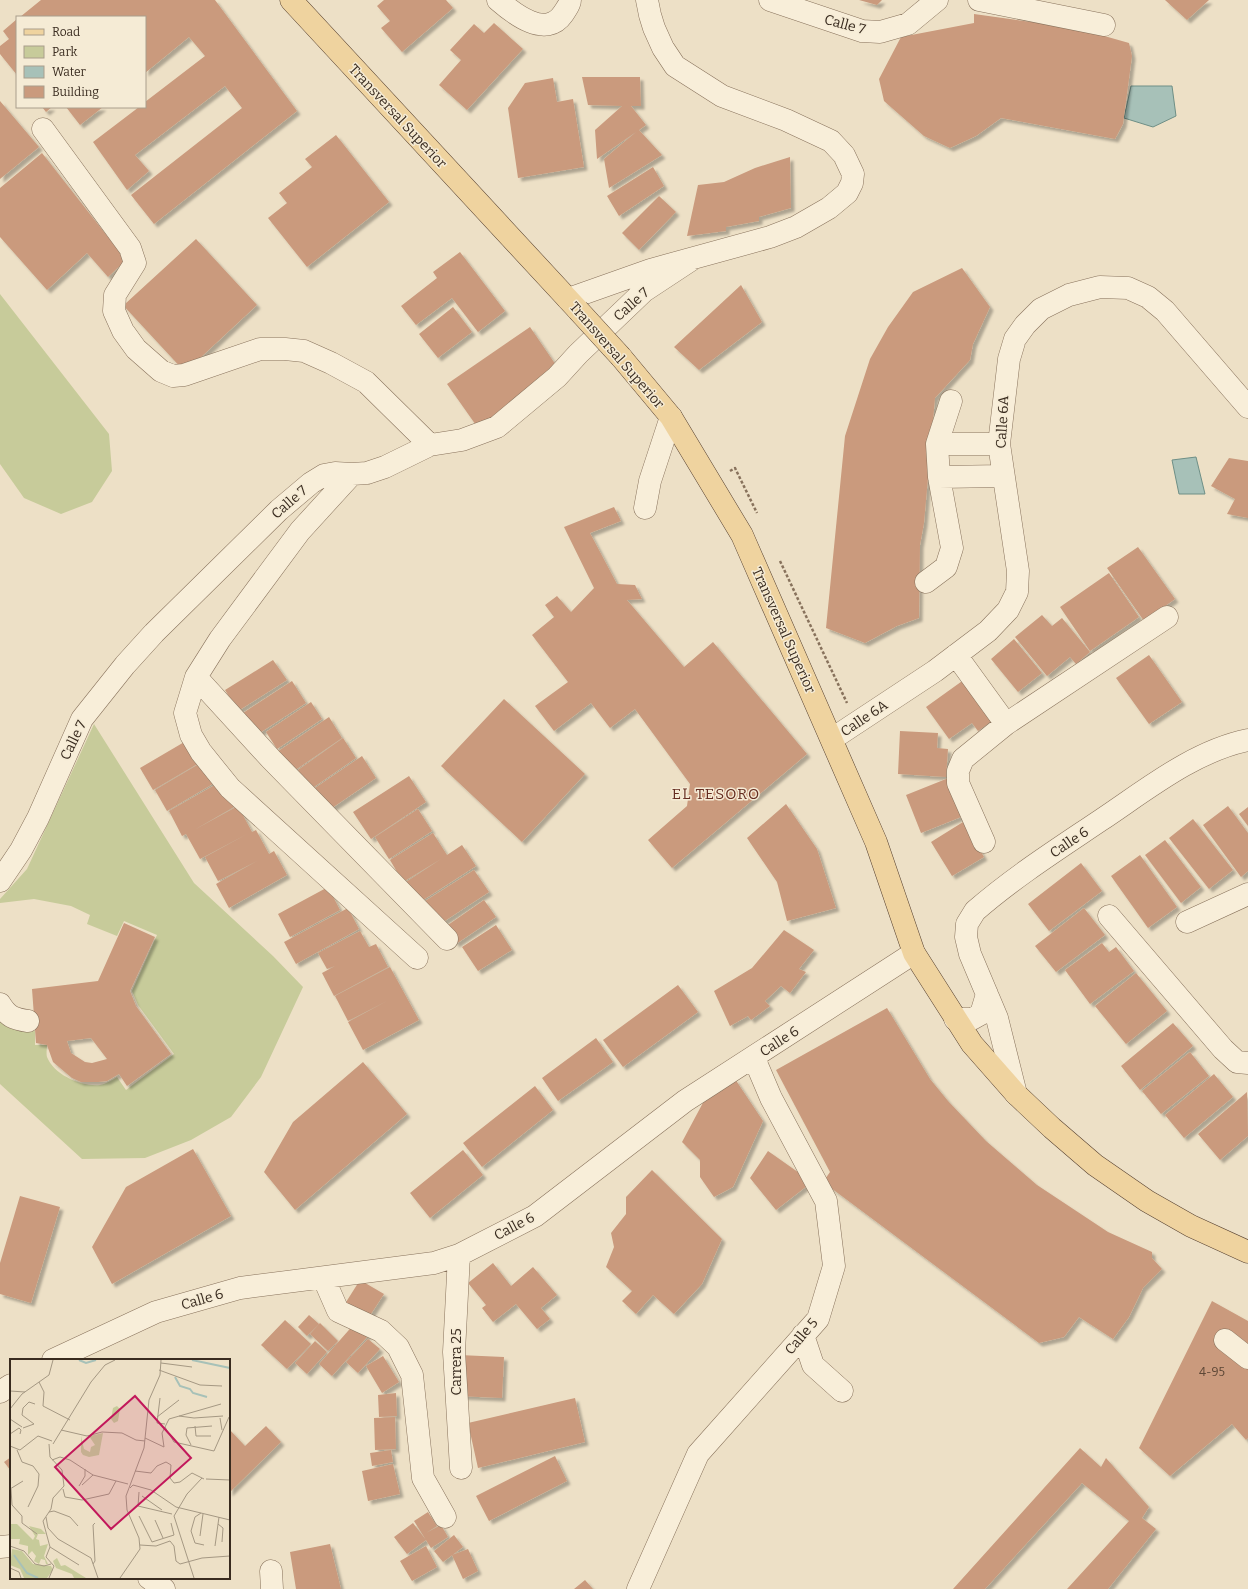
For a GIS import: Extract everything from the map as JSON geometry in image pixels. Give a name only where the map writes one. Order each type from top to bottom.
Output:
[{"type":"main road","name":"Transversal Superior","points":[[291,0],[573,304],[672,417],[742,534],[876,842],[914,953],[972,1044],[1016,1094],[1052,1128],[1096,1165],[1141,1196],[1191,1226],[1248,1252]]},
{"type":"street","points":[[498,0],[508,9],[529,23],[549,25],[561,17],[570,4],[570,0]]},
{"type":"street","name":"Calle 7","points":[[573,304],[650,270],[691,260],[770,237],[796,227],[830,208],[847,193],[852,183],[853,174],[844,155],[831,141],[786,120],[722,96],[675,66],[663,48],[654,28],[647,0]]},
{"type":"street","name":"Calle 7","points":[[770,0],[855,30],[880,32],[908,24],[937,0]]},
{"type":"street","points":[[978,0],[1104,26]]},
{"type":"street","points":[[43,129],[130,248],[135,263],[115,295],[114,311],[123,332],[136,349],[161,371],[173,376],[184,374],[260,349],[285,349],[304,352],[331,363],[366,382],[430,445]]},
{"type":"street","name":"Calle 7","points":[[0,880],[21,850],[38,818],[82,719],[124,665],[279,510],[311,483],[324,475],[334,472],[352,474],[367,473],[385,467],[430,445],[462,440],[497,427],[557,377],[578,354],[644,291],[691,260]]},
{"type":"street","name":"Calle 6A","points":[[832,739],[956,655],[988,631],[1008,610],[1017,592],[1018,571],[999,444],[1009,358],[1016,339],[1025,325],[1041,309],[1069,295],[1100,287],[1128,288],[1148,297],[1165,311],[1248,407]]},
{"type":"street","points":[[926,582],[946,567],[952,548],[939,477],[937,444],[951,401]]},
{"type":"street","points":[[645,508],[650,481],[672,417]]},
{"type":"street","points":[[937,444],[999,444]]},
{"type":"street","points":[[352,474],[300,531],[220,639],[196,677],[185,713],[191,735],[201,752],[230,788],[417,958]]},
{"type":"street","points":[[939,477],[1003,476]]},
{"type":"street","points":[[984,842],[958,783],[958,772],[963,759],[1006,724],[1167,617]]},
{"type":"street","points":[[956,655],[1006,724]]},
{"type":"street","points":[[196,677],[276,765],[448,939]]},
{"type":"street","name":"Calle 6","points":[[1016,1094],[997,1018],[970,954],[966,937],[967,924],[975,911],[1050,854],[1158,782],[1198,758],[1248,740]]},
{"type":"street","points":[[1187,922],[1248,894]]},
{"type":"street","points":[[1109,916],[1223,1050],[1237,1062],[1248,1063]]},
{"type":"street","name":"Calle 6","points":[[56,1359],[156,1312],[240,1288],[324,1279],[434,1263],[459,1255],[535,1216],[685,1101],[754,1058],[914,953]]},
{"type":"street","points":[[956,1019],[972,1019],[981,1014],[987,994]]},
{"type":"street","points":[[0,1004],[5,1013],[16,1019],[28,1021]]},
{"type":"street","name":"Calle 5","points":[[638,1589],[698,1454],[818,1319],[834,1266],[826,1201],[771,1098],[754,1058]]},
{"type":"street","name":"Carrera 25","points":[[459,1255],[454,1352],[461,1468]]},
{"type":"street","points":[[324,1279],[338,1311],[381,1331],[398,1347],[412,1375],[423,1478],[445,1517]]},
{"type":"street","points":[[803,1335],[813,1365],[842,1392]]},
{"type":"street","points":[[1225,1340],[1248,1358]]},
{"type":"street","points":[[0,1392],[10,1386]]},
{"type":"street","points":[[0,1547],[10,1546]]},
{"type":"street","points":[[134,1589],[139,1579]]},
{"type":"street","points":[[150,1579],[164,1589]]},
{"type":"green space","points":[[0,294],[109,434],[112,471],[92,502],[61,514],[24,498],[0,464]]},
{"type":"green space","points":[[94,724],[194,883],[273,956],[303,987],[261,1077],[231,1117],[191,1140],[145,1158],[82,1159],[0,1084],[0,1015],[23,1032],[35,1031],[35,1045],[47,1045],[47,1057],[56,1069],[69,1078],[85,1084],[100,1085],[117,1077],[126,1090],[174,1054],[138,1005],[132,991],[157,935],[124,921],[117,936],[87,924],[90,915],[71,906],[34,899],[0,903],[0,899],[27,869]]},
{"type":"water","points":[[1131,86],[1172,86],[1176,116],[1153,127],[1124,118]]},
{"type":"water","points":[[1196,457],[1205,494],[1179,494],[1172,460]]},
{"type":"building","points":[[41,0],[215,0],[297,111],[154,224],[131,195],[242,108],[225,86],[135,155],[149,171],[127,190],[93,142],[138,108],[146,108],[146,101],[205,56],[189,37],[146,72],[146,16],[21,16]]},
{"type":"building","points":[[384,0],[446,0],[453,8],[402,52],[381,28],[390,21],[377,6]]},
{"type":"building","points":[[859,0],[882,0],[877,5]]},
{"type":"building","points":[[1165,0],[1209,0],[1187,20]]},
{"type":"building","points":[[974,14],[1031,22],[1062,24],[1129,43],[1132,56],[1123,124],[1115,139],[1001,118],[976,136],[950,148],[924,136],[884,101],[879,79],[901,37],[974,23]]},
{"type":"building","points":[[16,20],[16,74],[0,54],[0,46],[9,39],[3,31]]},
{"type":"building","points":[[494,23],[523,49],[467,110],[439,85],[461,60],[450,50],[474,24],[484,33]]},
{"type":"building","points":[[582,77],[640,77],[641,106],[631,106],[646,125],[639,130],[662,155],[609,188],[604,159],[636,132],[597,159],[595,130],[622,106],[588,105]]},
{"type":"building","points":[[553,78],[557,102],[573,99],[584,167],[518,178],[508,108],[525,83]]},
{"type":"building","points":[[0,101],[39,147],[0,179]]},
{"type":"building","points":[[43,108],[51,108],[46,112]]},
{"type":"building","points":[[67,108],[102,108],[80,125]]},
{"type":"building","points":[[336,135],[389,202],[307,267],[268,218],[287,203],[279,193],[312,167],[305,159]]},
{"type":"building","points":[[42,153],[126,260],[108,277],[87,253],[47,290],[0,237],[0,188]]},
{"type":"building","points":[[790,157],[791,208],[759,217],[759,221],[726,227],[726,231],[687,236],[698,185],[724,182],[755,168]]},
{"type":"building","points":[[653,167],[664,186],[619,216],[607,196]]},
{"type":"building","points":[[659,196],[676,212],[639,250],[622,233]]},
{"type":"building","points":[[196,239],[257,305],[185,372],[121,303],[125,304]]},
{"type":"building","points":[[460,252],[505,311],[478,332],[452,298],[416,325],[401,306],[437,278],[433,272]]},
{"type":"building","points":[[962,268],[990,307],[973,344],[970,360],[935,398],[924,523],[920,545],[919,618],[897,626],[865,643],[826,628],[845,436],[870,359],[888,327],[913,292]]},
{"type":"building","points":[[741,285],[762,322],[699,370],[674,347]]},
{"type":"building","points":[[453,307],[472,332],[438,358],[419,334]]},
{"type":"building","points":[[530,327],[560,371],[478,428],[447,384]]},
{"type":"building","points":[[1229,458],[1248,461],[1248,518],[1227,514],[1235,499],[1211,486]]},
{"type":"building","points":[[614,507],[621,521],[590,533],[617,584],[635,585],[642,599],[627,600],[684,667],[713,642],[807,754],[672,868],[648,840],[687,806],[690,784],[635,709],[610,728],[591,703],[554,731],[535,706],[568,682],[532,635],[554,617],[545,605],[557,596],[571,612],[594,588],[564,527]]},
{"type":"building","points":[[1138,547],[1175,599],[1144,621],[1107,568]]},
{"type":"building","points":[[1109,573],[1139,617],[1090,651],[1060,607]]},
{"type":"building","points":[[1042,615],[1052,626],[1062,618],[1090,652],[1076,664],[1070,657],[1047,676],[1015,637]]},
{"type":"building","points":[[1014,639],[1042,673],[1018,692],[991,659]]},
{"type":"building","points":[[1149,655],[1182,702],[1149,724],[1116,678]]},
{"type":"building","points":[[273,660],[287,680],[238,711],[225,690]]},
{"type":"building","points":[[965,679],[995,719],[978,731],[972,723],[949,739],[926,707]]},
{"type":"building","points":[[292,681],[306,703],[258,734],[243,713]]},
{"type":"building","points":[[504,699],[585,774],[522,842],[441,766]]},
{"type":"building","points":[[311,702],[322,719],[277,749],[266,732]]},
{"type":"building","points":[[329,717],[342,738],[291,773],[277,752]]},
{"type":"building","points":[[900,731],[938,733],[937,748],[948,749],[946,777],[898,774]]},
{"type":"building","points":[[343,738],[356,758],[311,789],[298,770]]},
{"type":"building","points":[[186,741],[199,763],[153,790],[140,768]]},
{"type":"building","points":[[362,756],[376,778],[329,810],[315,788]]},
{"type":"building","points":[[204,761],[216,782],[167,811],[155,790]]},
{"type":"building","points":[[409,776],[426,802],[371,839],[353,812]]},
{"type":"building","points":[[951,777],[966,815],[921,833],[906,795]]},
{"type":"building","points":[[220,782],[234,807],[194,830],[238,806],[252,832],[256,830],[269,854],[274,851],[287,875],[229,908],[216,884],[257,861],[218,881],[205,857],[249,833],[200,859],[186,834],[182,836],[169,811]]},
{"type":"building","points":[[786,804],[817,849],[836,908],[787,921],[777,882],[747,838]]},
{"type":"building","points":[[1228,806],[1248,833],[1248,871],[1241,877],[1203,825]]},
{"type":"building","points":[[1248,807],[1248,826],[1239,814]]},
{"type":"building","points":[[418,809],[432,831],[389,859],[375,837]]},
{"type":"building","points":[[1193,819],[1233,870],[1209,889],[1169,838]]},
{"type":"building","points":[[963,822],[984,857],[952,876],[931,842]]},
{"type":"building","points":[[433,833],[447,855],[462,845],[476,866],[417,904],[403,884],[441,859],[403,882],[390,860]]},
{"type":"building","points":[[1165,840],[1201,887],[1181,903],[1145,855]]},
{"type":"building","points":[[1140,855],[1177,907],[1148,928],[1111,876]]},
{"type":"building","points":[[1081,863],[1102,891],[1049,931],[1028,904]]},
{"type":"building","points":[[474,870],[489,892],[437,926],[422,903]]},
{"type":"building","points":[[328,887],[340,910],[290,937],[278,914]]},
{"type":"building","points":[[484,900],[496,917],[456,944],[445,927]]},
{"type":"building","points":[[348,908],[359,929],[296,964],[284,942]]},
{"type":"building","points":[[1084,908],[1105,935],[1056,972],[1035,946]]},
{"type":"building","points":[[124,923],[155,937],[130,991],[136,1006],[171,1054],[127,1086],[119,1074],[107,1081],[98,1082],[81,1082],[72,1078],[53,1062],[47,1045],[36,1043],[32,989],[98,981]],"holes":[[[91,1038],[107,1059],[92,1063],[85,1062],[71,1053],[67,1041]]]},
{"type":"building","points":[[496,925],[512,950],[478,971],[462,947]]},
{"type":"building","points":[[784,930],[814,950],[799,969],[806,972],[790,993],[781,986],[765,1001],[770,1006],[751,1020],[748,1016],[730,1026],[714,991],[752,968]]},
{"type":"building","points":[[360,931],[369,947],[376,944],[388,967],[334,996],[322,973],[335,966],[327,969],[318,953]]},
{"type":"building","points":[[1102,943],[1109,952],[1116,947],[1134,971],[1090,1004],[1065,970]]},
{"type":"building","points":[[390,967],[419,1020],[363,1050],[348,1022],[387,1001],[348,1021],[335,996]]},
{"type":"building","points":[[1136,973],[1167,1011],[1126,1044],[1095,1006]]},
{"type":"building","points":[[678,985],[698,1012],[623,1067],[603,1040]]},
{"type":"building","points":[[887,1008],[930,1079],[948,1101],[986,1141],[1037,1185],[1108,1232],[1152,1252],[1152,1258],[1162,1269],[1143,1288],[1129,1317],[1113,1339],[1079,1317],[1064,1337],[1039,1343],[823,1182],[830,1172],[776,1070]]},
{"type":"building","points":[[1173,1023],[1193,1046],[1140,1090],[1121,1066]]},
{"type":"building","points":[[596,1038],[613,1062],[558,1101],[542,1078]]},
{"type":"building","points":[[1190,1052],[1209,1076],[1161,1114],[1142,1091]]},
{"type":"building","points":[[363,1062],[407,1114],[295,1210],[264,1172],[293,1122]]},
{"type":"building","points":[[1214,1074],[1233,1097],[1184,1138],[1165,1115]]},
{"type":"building","points":[[735,1079],[763,1121],[733,1187],[714,1197],[700,1177],[700,1160],[682,1142],[705,1099]]},
{"type":"building","points":[[535,1086],[553,1110],[482,1167],[463,1143]]},
{"type":"building","points":[[1247,1092],[1248,1136],[1220,1160],[1198,1134]]},
{"type":"building","points":[[193,1149],[231,1216],[112,1284],[92,1247],[126,1187]]},
{"type":"building","points":[[463,1150],[483,1175],[430,1218],[410,1193]]},
{"type":"building","points":[[768,1151],[812,1182],[776,1210],[750,1178]]},
{"type":"building","points":[[652,1170],[722,1239],[702,1284],[674,1314],[653,1295],[636,1314],[622,1301],[632,1291],[606,1267],[614,1247],[611,1233],[626,1214],[626,1197]]},
{"type":"building","points":[[20,1196],[60,1207],[31,1303],[0,1294],[0,1263]]},
{"type":"building","points":[[493,1263],[511,1286],[533,1267],[557,1295],[541,1308],[550,1319],[537,1329],[516,1304],[493,1322],[482,1308],[486,1305],[468,1283]]},
{"type":"building","points":[[360,1280],[384,1294],[367,1320],[341,1310]]},
{"type":"building","points":[[1212,1301],[1248,1321],[1248,1438],[1246,1440],[1232,1424],[1170,1476],[1139,1448]]},
{"type":"building","points":[[309,1315],[319,1324],[307,1336],[298,1327]]},
{"type":"building","points":[[285,1320],[311,1344],[287,1369],[261,1345]]},
{"type":"building","points":[[320,1323],[338,1341],[328,1351],[310,1334]]},
{"type":"building","points":[[355,1323],[368,1336],[332,1376],[319,1364]]},
{"type":"building","points":[[368,1339],[380,1349],[358,1373],[346,1362]]},
{"type":"building","points":[[315,1341],[327,1352],[307,1374],[295,1363]]},
{"type":"building","points":[[459,1355],[504,1357],[502,1398],[457,1396]]},
{"type":"building","points":[[383,1356],[399,1382],[382,1393],[366,1366]]},
{"type":"building","points":[[396,1393],[397,1416],[379,1417],[378,1395]]},
{"type":"building","points":[[575,1398],[585,1442],[478,1468],[468,1423]]},
{"type":"building","points":[[395,1417],[396,1449],[375,1450],[374,1418]]},
{"type":"building","points":[[266,1426],[281,1442],[230,1492],[230,1430],[245,1446]]},
{"type":"building","points":[[1080,1448],[1101,1467],[1106,1458],[1149,1507],[1142,1518],[1156,1529],[1108,1589],[1067,1589],[1129,1521],[1082,1483],[985,1589],[953,1589]]},
{"type":"building","points":[[391,1450],[393,1462],[372,1466],[370,1453]]},
{"type":"building","points":[[555,1456],[567,1481],[489,1521],[476,1496]]},
{"type":"building","points":[[10,1458],[10,1470],[4,1462]]},
{"type":"building","points":[[393,1464],[400,1494],[368,1501],[362,1471]]},
{"type":"building","points":[[428,1512],[437,1526],[426,1533],[441,1525],[448,1537],[431,1548],[414,1521]]},
{"type":"building","points":[[413,1523],[426,1540],[407,1554],[394,1537]]},
{"type":"building","points":[[454,1535],[463,1547],[443,1562],[434,1551]]},
{"type":"building","points":[[330,1544],[341,1589],[296,1589],[290,1552]]},
{"type":"building","points":[[426,1546],[437,1567],[412,1581],[400,1561]]},
{"type":"building","points":[[468,1549],[478,1571],[463,1579],[452,1555]]},
{"type":"building","points":[[585,1580],[593,1589],[574,1589]]},
{"type":"district","name":"EL TESORO","points":[[716,794]]}]
